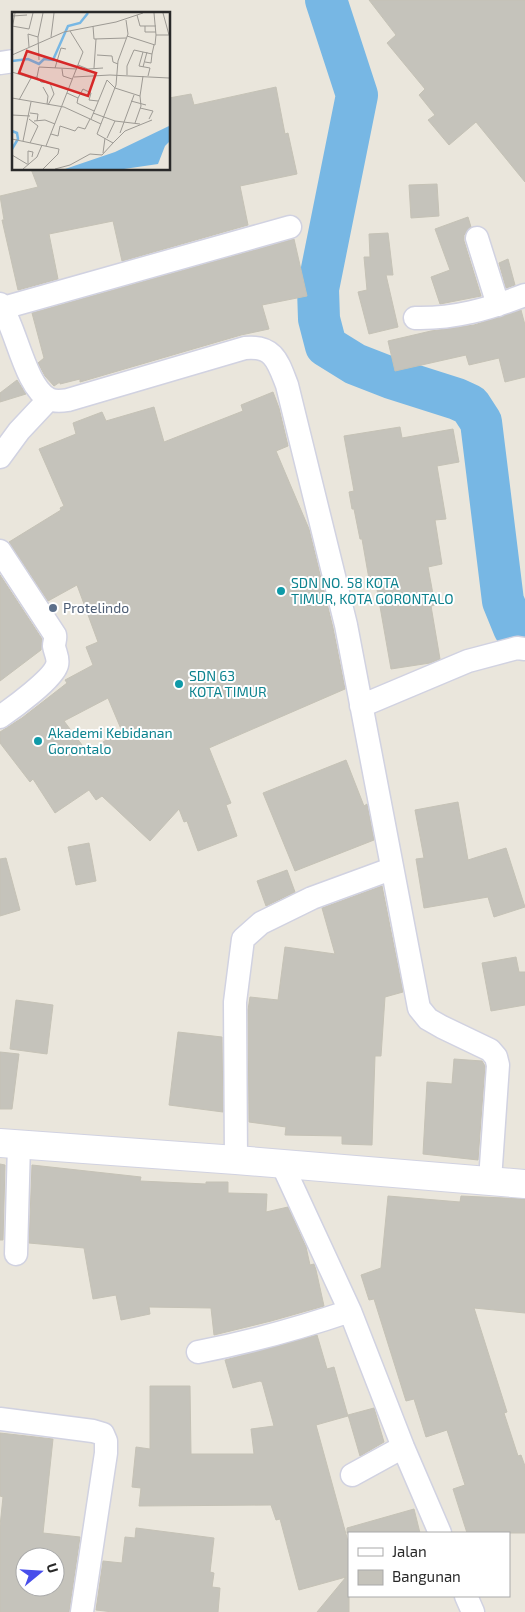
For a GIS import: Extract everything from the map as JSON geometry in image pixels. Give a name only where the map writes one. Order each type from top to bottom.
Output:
[{"type":"street","points":[[290,227],[1,306],[14,333],[28,371],[41,393],[49,399],[58,401],[68,400],[245,348],[255,347],[267,350],[275,357],[287,385],[346,625],[419,1008],[428,1020],[484,1046],[496,1057],[498,1074],[490,1180]]},
{"type":"street","points":[[477,238],[498,305]]},
{"type":"street","points":[[415,318],[445,318],[498,305],[525,295]]},
{"type":"street","points":[[0,457],[19,431],[49,399]]},
{"type":"street","points":[[0,551],[56,635],[54,646],[58,659],[57,666],[46,679],[16,706],[0,717]]},
{"type":"street","points":[[360,706],[468,661],[517,648],[525,650]]},
{"type":"street","points":[[236,1160],[235,1002],[243,939],[261,923],[312,898],[391,869]]},
{"type":"street","points":[[16,1254],[10,1143],[525,1184]]},
{"type":"street","points":[[282,1164],[350,1311],[403,1447],[440,1532]]},
{"type":"street","points":[[198,1352],[272,1336],[350,1311]]},
{"type":"street","points":[[0,1419],[93,1431],[103,1434],[106,1441],[106,1453],[82,1612]]},
{"type":"street","points":[[352,1475],[403,1447]]},
{"type":"street","points":[[466,1597],[473,1612]]},
{"type":"building","points":[[369,0],[525,0],[525,182],[476,122],[449,145],[428,120],[435,115],[419,95],[425,89],[387,43],[396,35]]},
{"type":"building","points":[[276,87],[285,134],[288,133],[297,174],[240,186],[248,225],[122,261],[113,221],[49,234],[58,279],[18,290],[2,220],[4,220],[0,196],[38,187],[31,170],[170,170],[170,98],[191,94],[194,105]]},
{"type":"building","points":[[437,184],[439,216],[411,218],[409,185]]},
{"type":"building","points":[[468,217],[471,227],[464,235],[464,241],[481,296],[440,304],[431,277],[450,270],[435,229]]},
{"type":"building","points":[[388,233],[393,275],[386,275],[398,327],[369,334],[358,292],[367,290],[364,257],[370,257],[369,234]]},
{"type":"building","points":[[294,239],[307,296],[262,305],[269,329],[241,335],[80,382],[80,379],[60,384],[60,382],[54,386],[45,376],[38,363],[44,358],[32,313]]},
{"type":"building","points":[[508,259],[515,285],[506,288],[499,263]]},
{"type":"building","points":[[521,310],[525,325],[525,377],[505,382],[499,358],[469,365],[466,355],[395,371],[388,341],[431,331],[474,325]]},
{"type":"building","points":[[17,380],[26,394],[0,402],[0,393]]},
{"type":"building","points":[[273,392],[279,408],[288,446],[276,451],[309,529],[333,628],[345,689],[209,748],[231,803],[226,805],[237,836],[198,851],[187,821],[184,822],[179,809],[150,841],[102,796],[96,800],[89,790],[55,813],[33,779],[30,782],[0,743],[0,732],[22,718],[67,683],[65,680],[93,665],[86,647],[98,642],[77,585],[48,601],[9,542],[61,510],[60,508],[64,506],[39,449],[76,434],[73,423],[102,412],[106,421],[154,407],[164,442],[243,411],[241,405]],"holes":[[[108,698],[121,729],[88,753],[64,721]]]},
{"type":"building","points":[[400,427],[402,438],[453,429],[459,462],[437,466],[446,519],[435,520],[442,564],[428,567],[435,605],[431,606],[440,659],[430,663],[391,669],[375,578],[369,579],[362,539],[360,539],[354,509],[352,509],[349,492],[354,491],[344,436]]},
{"type":"building","points":[[0,575],[42,639],[41,650],[0,681]]},
{"type":"building","points":[[346,760],[364,806],[367,804],[374,840],[295,871],[263,793]]},
{"type":"building","points":[[458,802],[468,860],[506,848],[525,907],[494,917],[488,897],[424,908],[416,859],[424,858],[415,810]]},
{"type":"building","points":[[89,843],[96,881],[76,885],[68,847]]},
{"type":"building","points":[[6,858],[20,910],[0,916],[0,859]]},
{"type":"building","points":[[287,870],[295,892],[266,906],[257,881]]},
{"type":"building","points":[[382,886],[403,992],[385,997],[381,1056],[375,1056],[372,1145],[342,1144],[342,1136],[285,1135],[286,1127],[249,1122],[248,1010],[250,997],[278,1000],[285,947],[335,954],[322,908]]},
{"type":"building","points":[[516,957],[519,972],[525,972],[525,1005],[491,1011],[482,963]]},
{"type":"building","points":[[16,1000],[53,1005],[47,1054],[10,1049]]},
{"type":"building","points":[[178,1032],[222,1037],[223,1112],[169,1105]]},
{"type":"building","points":[[0,1052],[19,1054],[12,1109],[0,1109]]},
{"type":"building","points":[[454,1059],[482,1061],[485,1066],[478,1160],[423,1154],[427,1082],[452,1084]]},
{"type":"building","points":[[0,1164],[5,1165],[3,1240],[0,1240]]},
{"type":"building","points":[[32,1165],[141,1177],[140,1181],[206,1184],[206,1182],[228,1182],[228,1193],[267,1194],[266,1212],[288,1207],[306,1247],[310,1265],[314,1264],[324,1306],[214,1335],[211,1308],[149,1307],[150,1314],[121,1320],[116,1295],[93,1299],[84,1248],[29,1243]]},
{"type":"building","points":[[388,1196],[460,1202],[461,1196],[525,1199],[525,1313],[474,1308],[507,1412],[504,1413],[518,1456],[521,1455],[525,1466],[525,1533],[467,1532],[453,1489],[465,1485],[447,1430],[426,1437],[414,1399],[406,1401],[374,1299],[369,1300],[361,1275],[381,1268]]},
{"type":"building","points":[[317,1335],[327,1369],[334,1367],[348,1416],[316,1425],[348,1541],[349,1612],[317,1612],[346,1577],[299,1590],[280,1519],[276,1520],[271,1505],[139,1506],[141,1488],[132,1487],[136,1447],[150,1449],[150,1386],[190,1386],[191,1454],[254,1454],[251,1429],[274,1426],[262,1382],[233,1388],[225,1360]]},
{"type":"building","points":[[374,1408],[384,1442],[360,1456],[348,1415]]},
{"type":"building","points":[[0,1433],[53,1439],[43,1533],[80,1537],[69,1612],[0,1612],[0,1526],[3,1497],[0,1496]]},
{"type":"building","points":[[414,1509],[420,1532],[347,1533],[347,1528]]},
{"type":"building","points":[[136,1528],[214,1538],[210,1572],[214,1573],[212,1587],[220,1588],[218,1612],[113,1612],[96,1610],[103,1561],[122,1563],[125,1537],[135,1538]]},
{"type":"waterway","points":[[326,0],[357,95],[318,289],[319,319],[326,346],[355,364],[470,405],[481,422],[503,601],[514,628],[525,635]]},
{"type":"place","name":"SDN NO. 58 KOTA TIMUR, KOTA GORONTALO","points":[[281,591]]},
{"type":"place","name":"Protelindo","points":[[53,608]]},
{"type":"place","name":"SDN 63 KOTA TIMUR","points":[[179,684]]},
{"type":"place","name":"Akademi Kebidanan Gorontalo","points":[[38,741]]}]
